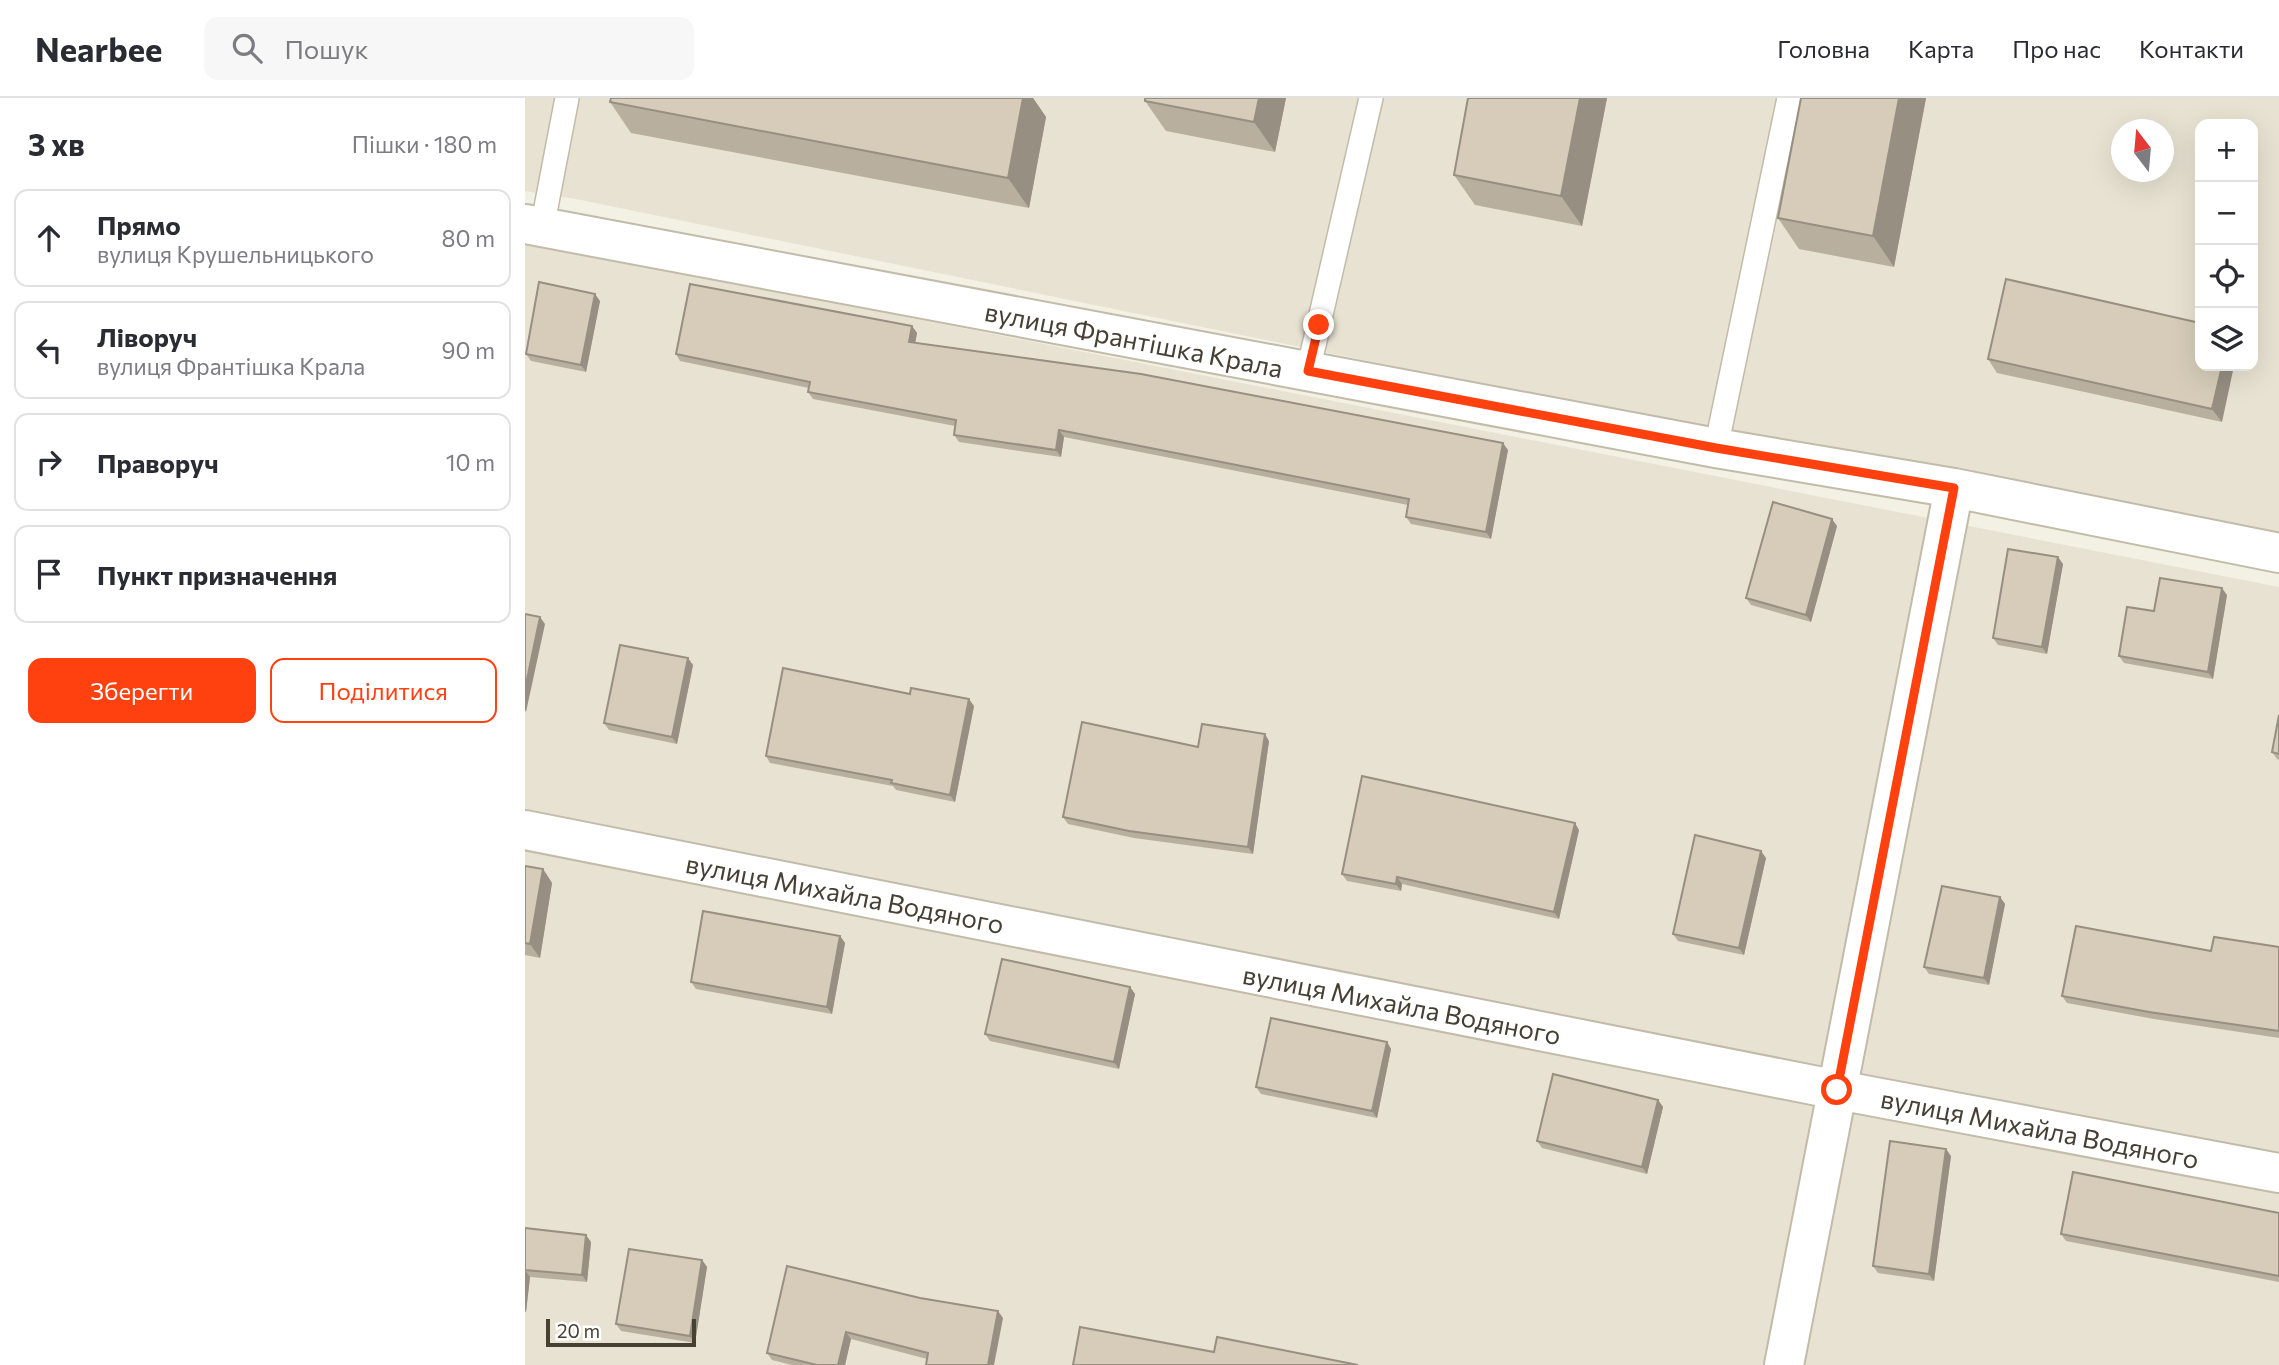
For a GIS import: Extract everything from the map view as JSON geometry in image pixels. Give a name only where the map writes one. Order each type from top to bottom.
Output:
[{"type":"street","name":"вулиця Франтішка Крала","points":[[534,226],[1716,448],[1954,488],[2279,553]]},
{"type":"street","points":[[1784,1365],[1954,488]]},
{"type":"street","name":"вулиця Михайла Водяного","points":[[525,830],[1837,1090],[2279,1173]]},
{"type":"lane","points":[[534,226],[567,98]]},
{"type":"lane","points":[[1308,371],[1371,98]]},
{"type":"lane","points":[[1716,448],[1789,98]]},
{"type":"shaded area","points":[[525,98],[2279,98],[2279,547],[576,199],[525,191]]},
{"type":"shaded area","points":[[525,242],[2279,587],[2279,1365],[525,1365]]},
{"type":"building","points":[[611,98],[1023,98],[1008,178],[610,102]]},
{"type":"building","points":[[1145,98],[1259,98],[1254,122],[1145,101]]},
{"type":"building","points":[[1468,98],[1580,98],[1561,196],[1454,175]]},
{"type":"building","points":[[1801,98],[1899,98],[1873,236],[1778,218]]},
{"type":"building","points":[[2006,279],[2195,322],[2195,371],[2221,371],[2212,409],[1988,359]]},
{"type":"building","points":[[539,282],[595,294],[581,365],[526,354]]},
{"type":"building","points":[[690,284],[912,326],[909,342],[1141,374],[1503,443],[1486,532],[1406,517],[1409,499],[1059,430],[1056,450],[954,435],[956,420],[808,392],[810,382],[676,354]]},
{"type":"building","points":[[1773,502],[1832,519],[1806,615],[1746,598]]},
{"type":"building","points":[[2008,549],[2058,557],[2042,647],[1993,638]]},
{"type":"building","points":[[2160,578],[2222,588],[2208,672],[2119,656],[2127,607],[2154,611]]},
{"type":"building","points":[[525,614],[540,617],[525,689]]},
{"type":"building","points":[[620,645],[688,658],[672,737],[604,723]]},
{"type":"building","points":[[783,668],[910,694],[911,688],[969,699],[950,795],[891,783],[892,780],[766,756]]},
{"type":"building","points":[[2279,715],[2279,754],[2272,752]]},
{"type":"building","points":[[1082,722],[1198,747],[1202,724],[1265,734],[1248,847],[1129,831],[1063,817]]},
{"type":"building","points":[[1362,776],[1575,823],[1554,912],[1397,877],[1396,884],[1342,874]]},
{"type":"building","points":[[1695,835],[1761,851],[1739,948],[1673,934]]},
{"type":"building","points":[[525,866],[543,869],[530,944],[525,943]]},
{"type":"building","points":[[1942,886],[2000,897],[1984,978],[1924,967]]},
{"type":"building","points":[[703,911],[840,936],[827,1007],[691,982]]},
{"type":"building","points":[[2076,926],[2211,951],[2214,937],[2279,947],[2279,1031],[2062,996]]},
{"type":"building","points":[[1002,959],[1130,987],[1114,1062],[985,1034]]},
{"type":"building","points":[[1271,1018],[1387,1042],[1372,1111],[1256,1087]]},
{"type":"building","points":[[1553,1074],[1658,1100],[1642,1167],[1537,1141]]},
{"type":"building","points":[[1890,1141],[1946,1149],[1929,1274],[1873,1266]]},
{"type":"building","points":[[2073,1172],[2279,1213],[2279,1276],[2061,1234]]},
{"type":"building","points":[[525,1228],[586,1235],[582,1275],[525,1270]]},
{"type":"building","points":[[629,1249],[702,1260],[690,1336],[616,1324]]},
{"type":"building","points":[[787,1266],[920,1298],[998,1311],[988,1365],[926,1365],[928,1353],[846,1332],[838,1365],[817,1365],[767,1353]]},
{"type":"building","points":[[1080,1327],[1214,1352],[1217,1337],[1358,1365],[1073,1365]]},
{"type":"route","points":[[1319,325],[1308,371],[1716,448],[1954,488],[1837,1090]]}]
